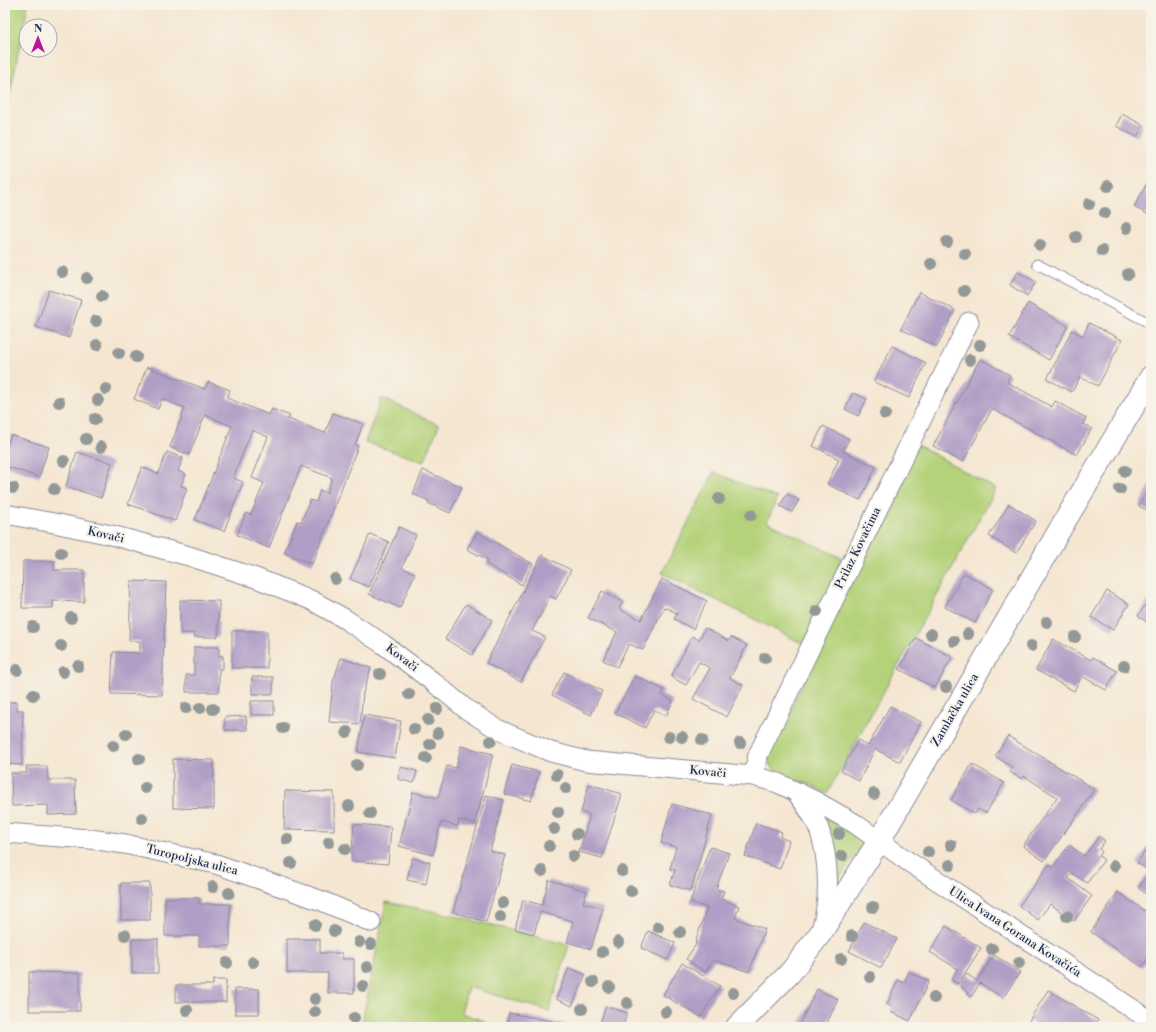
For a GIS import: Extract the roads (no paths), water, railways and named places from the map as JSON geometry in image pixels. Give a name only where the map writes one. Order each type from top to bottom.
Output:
[{"type":"street","name":"Prilaz Kovačima","points":[[753,776],[758,755],[969,322]]},
{"type":"street","name":"Zamlačka ulica","points":[[737,1027],[790,974],[820,934],[879,841],[1062,526],[1151,377]]},
{"type":"street","name":"Kovači","points":[[5,514],[111,535],[189,556],[256,578],[311,600],[346,619],[383,644],[466,709],[491,725],[551,752],[586,761],[753,776],[778,783],[796,791],[854,823],[879,841]]},
{"type":"street","points":[[796,791],[810,812],[820,832],[825,855],[827,899],[820,934]]},
{"type":"street","name":"Turopoljska ulica","points":[[5,833],[90,839],[125,844],[216,864],[322,900],[371,922]]},
{"type":"street","name":"Ulica Ivana Gorana Kovačića","points":[[879,841],[1151,1021]]},
{"type":"lane","points":[[1037,264],[1151,324]]}]
